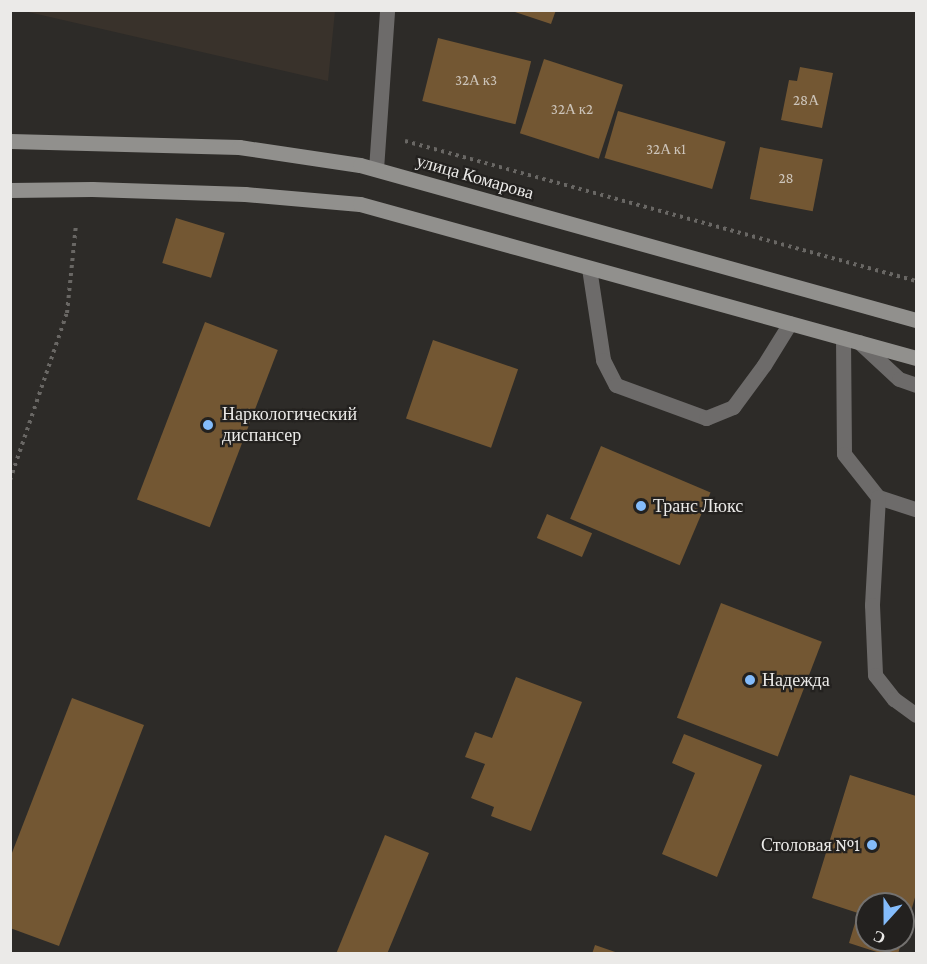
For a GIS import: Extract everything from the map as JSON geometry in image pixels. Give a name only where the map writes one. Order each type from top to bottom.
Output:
[{"type":"street","points":[[376,169],[387,10]]},
{"type":"street","name":"улица Комарова","points":[[10,141],[239,147],[376,169],[916,320]]},
{"type":"street","points":[[10,190],[92,189],[245,194],[360,204],[916,358]]},
{"type":"street","points":[[589,268],[603,360],[616,385],[706,418],[733,407],[764,365],[790,323]]},
{"type":"street","points":[[843,338],[844,454],[878,497],[916,509]]},
{"type":"street","points":[[858,342],[899,380],[916,384]]},
{"type":"street","points":[[878,497],[872,605],[875,675],[894,699],[916,716]]},
{"type":"path","points":[[378,134],[916,281]]},
{"type":"path","points":[[10,480],[67,314],[76,224]]},
{"type":"shaded area","points":[[24,11],[335,11],[328,81]]},
{"type":"building","points":[[509,10],[556,10],[551,24]]},
{"type":"building","points":[[438,38],[531,61],[515,124],[422,101]]},
{"type":"building","points":[[544,59],[623,85],[599,159],[520,133]]},
{"type":"building","points":[[800,67],[833,73],[822,128],[781,120],[789,80],[797,81]]},
{"type":"building","points":[[618,111],[726,142],[712,189],[604,158]]},
{"type":"building","points":[[760,147],[823,159],[813,211],[750,199]]},
{"type":"building","points":[[176,218],[225,233],[211,278],[162,263]]},
{"type":"building","name":"Наркологический диспансер","points":[[205,322],[278,350],[210,527],[137,499]]},
{"type":"building","points":[[433,340],[518,369],[491,448],[406,418]]},
{"type":"building","name":"Транс Люкс","points":[[601,446],[711,492],[680,565],[570,519]]},
{"type":"building","points":[[547,514],[592,533],[582,557],[537,538]]},
{"type":"building","name":"Надежда","points":[[721,603],[822,642],[778,757],[677,718]]},
{"type":"building","points":[[516,677],[582,702],[531,831],[491,816],[494,807],[471,798],[485,764],[465,757],[475,732],[492,738]]},
{"type":"building","points":[[72,698],[144,725],[59,946],[10,928],[10,858]]},
{"type":"building","points":[[684,734],[762,765],[717,877],[662,854],[695,773],[672,763]]},
{"type":"building","name":"Столовая №1","points":[[850,775],[916,796],[915,897],[915,892],[855,892],[855,912],[812,898]]},
{"type":"building","points":[[385,835],[429,853],[387,954],[336,954]]},
{"type":"building","name":"Столовая №1","points":[[855,923],[855,945],[849,943]]},
{"type":"building","points":[[595,945],[618,953],[618,954],[592,954]]},
{"type":"building","name":"Столовая №1","points":[[877,952],[899,952],[898,954]]},
{"type":"place","name":"Наркологический диспансер","points":[[208,425]]},
{"type":"place","name":"Транс Люкс","points":[[641,506]]},
{"type":"place","name":"Надежда","points":[[750,680]]},
{"type":"place","name":"Столовая №1","points":[[872,845]]}]
